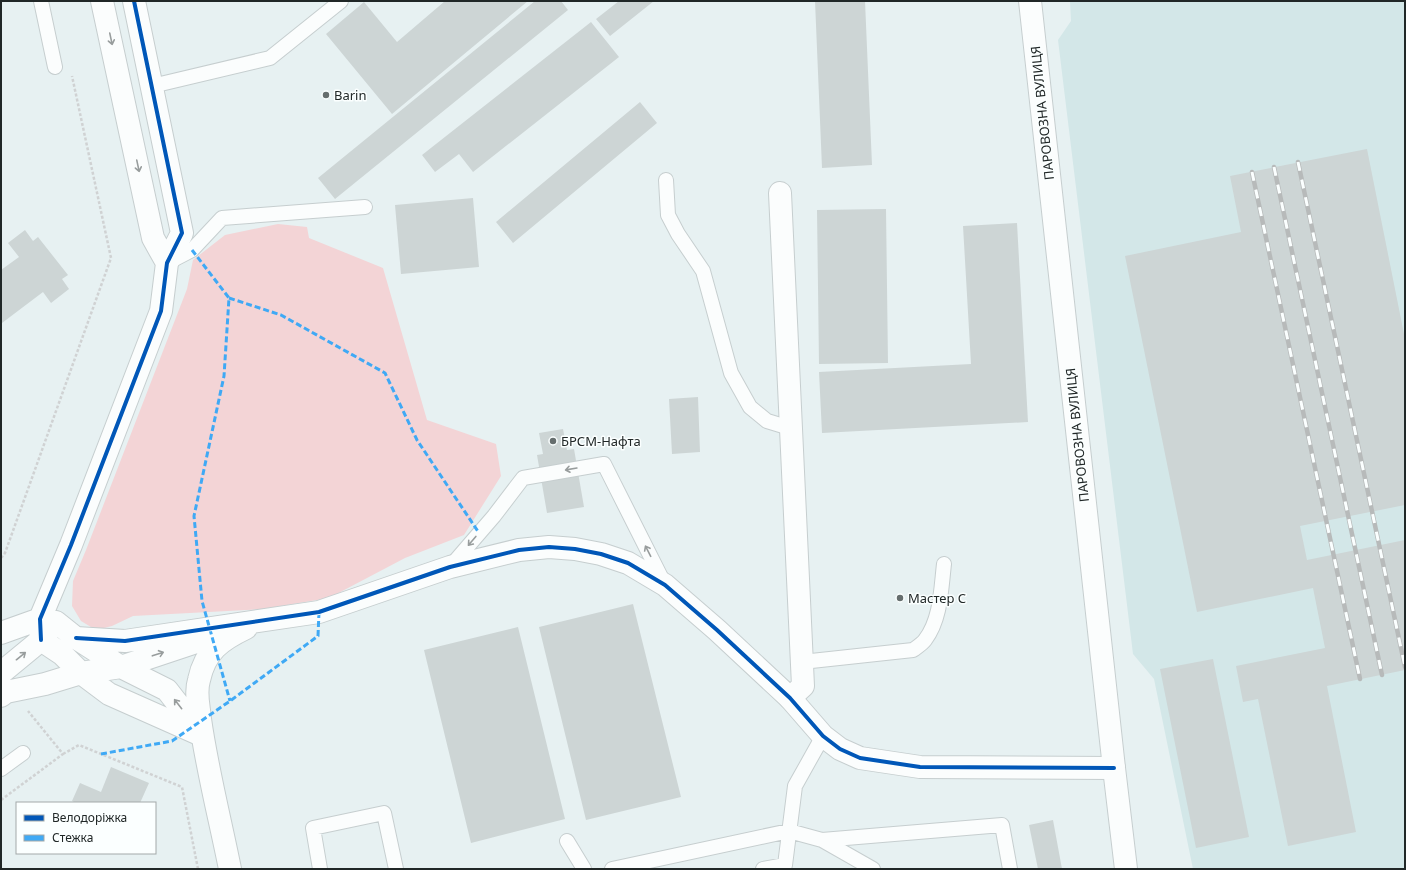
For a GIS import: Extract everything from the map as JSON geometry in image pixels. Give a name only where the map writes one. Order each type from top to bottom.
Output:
[{"type":"street","points":[[102,1],[153,238],[167,263]]},
{"type":"street","points":[[1,672],[46,627],[71,545],[161,311],[167,263],[182,234],[134,1]]},
{"type":"street","name":"ПАРОВОЗНА ВУЛИЦЯ","points":[[1030,1],[1126,869]]},
{"type":"street","points":[[780,193],[803,686],[790,698]]},
{"type":"street","points":[[1,634],[30,607],[71,545]]},
{"type":"street","points":[[69,646],[125,641],[319,612],[450,567],[519,550],[549,547],[575,549],[601,554],[628,563],[665,585],[717,630],[790,698],[823,736],[840,749],[860,758],[920,767],[1114,768]]},
{"type":"street","points":[[1,696],[6,692],[45,684],[81,673],[121,667],[258,622]]},
{"type":"street","points":[[230,869],[202,735],[197,691],[199,679],[207,658],[215,648],[226,638],[258,622]]},
{"type":"street","points":[[1,634],[46,627],[69,646],[121,667],[167,690],[202,735]]},
{"type":"street","points":[[69,646],[81,673],[109,694],[202,735]]},
{"type":"street","points":[[45,684],[109,694]]},
{"type":"lane","points":[[41,1],[55,67]]},
{"type":"lane","points":[[152,86],[270,58],[341,1]]},
{"type":"lane","points":[[666,180],[668,215],[678,234],[703,271],[731,373],[750,407],[767,421],[790,428]]},
{"type":"lane","points":[[167,263],[192,250],[222,218],[365,207]]},
{"type":"lane","points":[[450,567],[494,516],[523,478],[604,464],[665,585]]},
{"type":"lane","points":[[802,662],[913,650],[924,642],[932,628],[938,609],[944,564]]},
{"type":"lane","points":[[763,869],[785,865],[795,786],[823,736]]},
{"type":"lane","points":[[1,768],[23,753]]},
{"type":"lane","points":[[320,869],[313,828],[384,813],[396,869]]},
{"type":"lane","points":[[822,840],[1002,825],[1010,869]]},
{"type":"lane","points":[[612,869],[789,831],[822,840],[873,869]]},
{"type":"lane","points":[[567,841],[584,869]]},
{"type":"path","points":[[1,558],[5,553],[111,258],[71,71]]},
{"type":"path","points":[[63,754],[79,745],[182,787],[198,869]]},
{"type":"shaded area","points":[[1070,1],[1405,1],[1405,869],[1193,869],[1154,679],[1133,654],[1058,40],[1071,21]]},
{"type":"shaded area","points":[[278,224],[307,227],[309,238],[383,268],[427,420],[496,444],[501,476],[464,535],[405,558],[329,598],[263,609],[133,616],[112,626],[96,630],[81,621],[72,606],[73,581],[187,289],[193,260],[225,235]]},
{"type":"building","points":[[445,1],[528,1],[392,114],[326,34],[364,2],[397,42]]},
{"type":"building","points":[[535,1],[561,1],[568,10],[335,199],[318,178]]},
{"type":"building","points":[[619,1],[654,1],[610,36],[596,19]]},
{"type":"building","points":[[815,1],[865,1],[872,165],[822,168]]},
{"type":"building","points":[[591,22],[619,57],[473,172],[459,154],[435,172],[422,155]]},
{"type":"building","points":[[640,102],[657,123],[513,243],[496,222]]},
{"type":"building","points":[[1367,149],[1405,339],[1405,505],[1300,526],[1307,560],[1405,540],[1405,670],[1327,686],[1356,832],[1288,846],[1258,699],[1243,702],[1236,666],[1325,648],[1313,588],[1197,612],[1125,256],[1241,232],[1230,176]]},
{"type":"building","points":[[473,198],[479,267],[401,274],[395,205]]},
{"type":"building","points":[[886,209],[888,363],[819,364],[817,210]]},
{"type":"building","points":[[1017,223],[1028,422],[822,433],[819,372],[971,364],[963,226]]},
{"type":"building","points":[[25,230],[33,241],[38,237],[68,275],[62,279],[69,289],[51,303],[43,292],[2,323],[1,270],[19,257],[8,243]]},
{"type":"building","points":[[698,397],[700,452],[672,454],[669,399]]},
{"type":"building","points":[[563,429],[567,450],[574,449],[584,507],[547,513],[537,455],[543,454],[539,433]]},
{"type":"building","points":[[633,604],[681,797],[586,820],[539,627]]},
{"type":"building","points":[[518,627],[565,819],[471,843],[424,650]]},
{"type":"building","points":[[1213,659],[1249,837],[1196,848],[1160,669]]},
{"type":"building","points":[[111,767],[149,783],[140,802],[72,801],[80,783],[101,792]]},
{"type":"building","points":[[1053,820],[1062,869],[1038,869],[1029,825]]},
{"type":"railway","points":[[1298,162],[1405,667]]},
{"type":"railway","points":[[1274,167],[1382,675]]},
{"type":"railway","points":[[1252,172],[1360,679]]},
{"type":"marked path","points":[[192,250],[229,298],[224,376],[194,516],[202,601],[230,701]]},
{"type":"marked path","points":[[229,298],[281,315],[385,373],[417,440],[479,533]]},
{"type":"marked path","points":[[101,754],[172,741],[230,701],[318,636],[319,612]]},
{"type":"cycle path","points":[[41,640],[40,619],[71,545],[161,311],[167,263],[182,233],[134,1]]},
{"type":"cycle path","points":[[76,638],[125,641],[319,612],[450,567],[519,550],[549,547],[575,549],[601,554],[628,563],[665,585],[717,630],[790,698],[823,736],[840,749],[860,758],[920,767],[1114,768]]},
{"type":"place","name":"Barin","points":[[326,95]]},
{"type":"place","name":"БРСМ-Нафта","points":[[553,441]]},
{"type":"place","name":"Мастер С","points":[[900,598]]}]
